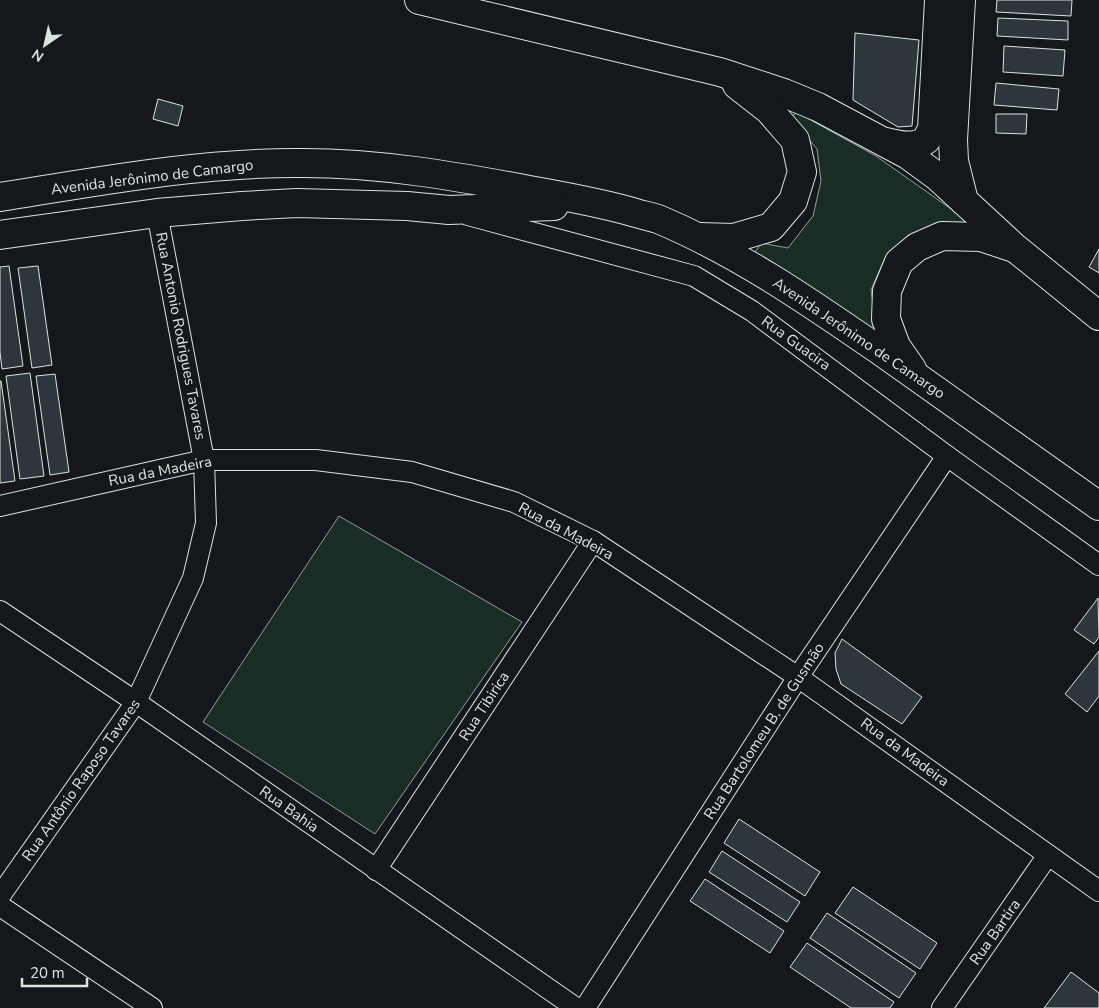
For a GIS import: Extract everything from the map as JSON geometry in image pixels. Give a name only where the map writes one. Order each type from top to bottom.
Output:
[{"type":"main road","points":[[418,0],[720,72],[784,93],[810,104],[908,155],[938,177],[1015,248],[1099,316]]},
{"type":"main road","points":[[939,0],[944,117],[953,140],[954,161],[964,201]]},
{"type":"main road","points":[[882,141],[902,146],[917,144],[926,140],[932,129],[944,117],[960,0]]},
{"type":"main road","points":[[696,237],[734,238],[771,227],[793,201],[802,172],[795,140],[769,110],[720,72]]},
{"type":"main road","name":"Avenida Jerônimo de Camargo","points":[[0,197],[190,169],[234,165],[305,163],[352,165],[444,174],[602,204],[654,218],[696,237],[753,267],[808,301],[1099,506]]},
{"type":"main road","name":"Avenida Jerônimo de Camargo","points":[[0,234],[157,213],[297,203],[407,206],[449,210],[602,204]]},
{"type":"main road","points":[[918,378],[896,346],[886,319],[887,291],[898,262],[917,247],[942,236],[981,237],[1015,248]]},
{"type":"street","name":"Rua Guacira","points":[[449,210],[694,276],[752,311],[947,456],[1099,565]]},
{"type":"street","name":"Rua Antonio Rodrigues Tavares","points":[[157,213],[204,460]]},
{"type":"street","name":"Rua Bartolomeu B. de Gusmão","points":[[585,1008],[798,677],[947,456]]},
{"type":"street","name":"Rua da Madeira","points":[[0,506],[204,460],[316,460],[412,472],[514,502],[592,541],[798,677],[1099,891]]},
{"type":"street","name":"Rua Antônio Raposo Tavares","points":[[0,896],[136,702],[193,578],[206,523],[204,460]]},
{"type":"street","name":"Rua Tibirica","points":[[376,870],[592,541]]},
{"type":"street","name":"Rua Bahia","points":[[0,611],[136,702],[576,1008]]},
{"type":"street","name":"Rua Bartira","points":[[942,1008],[1048,855]]},
{"type":"street","points":[[0,906],[152,1008]]},
{"type":"green space","points":[[798,113],[876,156],[954,211],[969,219],[970,228],[927,228],[907,236],[886,256],[871,290],[878,340],[814,289],[754,254],[761,243],[788,248],[813,216],[821,181],[817,149],[790,118]]},
{"type":"green space","points":[[339,516],[522,622],[375,834],[203,722]]},
{"type":"building","points":[[997,0],[1072,0],[1071,16],[996,12]]},
{"type":"building","points":[[998,18],[1068,21],[1068,40],[997,36]]},
{"type":"building","points":[[855,33],[919,40],[912,126],[898,127],[853,100]]},
{"type":"building","points":[[1004,46],[1065,50],[1063,76],[1003,72]]},
{"type":"building","points":[[996,83],[1059,89],[1057,110],[994,105]]},
{"type":"building","points":[[158,99],[183,106],[178,126],[153,119]]},
{"type":"building","points":[[996,114],[1027,114],[1026,134],[996,133]]},
{"type":"building","points":[[1099,249],[1099,273],[1089,267]]},
{"type":"building","points":[[9,266],[23,366],[2,369],[0,352],[0,267]]},
{"type":"building","points":[[38,266],[52,365],[32,368],[18,268]]},
{"type":"building","points":[[30,373],[44,476],[20,479],[6,376]]},
{"type":"building","points":[[55,374],[69,472],[50,475],[36,376]]},
{"type":"building","points":[[0,381],[15,481],[0,483]]},
{"type":"building","points":[[1098,598],[1099,637],[1094,644],[1074,630]]},
{"type":"building","points":[[842,639],[922,697],[902,724],[841,684],[836,669],[835,653]]},
{"type":"building","points":[[1099,651],[1099,696],[1087,712],[1065,694]]},
{"type":"building","points":[[739,819],[820,872],[805,896],[724,843]]},
{"type":"building","points":[[722,851],[800,902],[787,922],[709,872]]},
{"type":"building","points":[[705,879],[784,931],[770,953],[690,901]]},
{"type":"building","points":[[853,887],[937,943],[920,969],[835,913]]},
{"type":"building","points":[[827,913],[916,973],[899,998],[810,938]]},
{"type":"building","points":[[807,943],[894,1002],[890,1008],[851,1008],[790,967]]},
{"type":"building","points":[[1071,972],[1099,993],[1099,1008],[1044,1008]]}]
